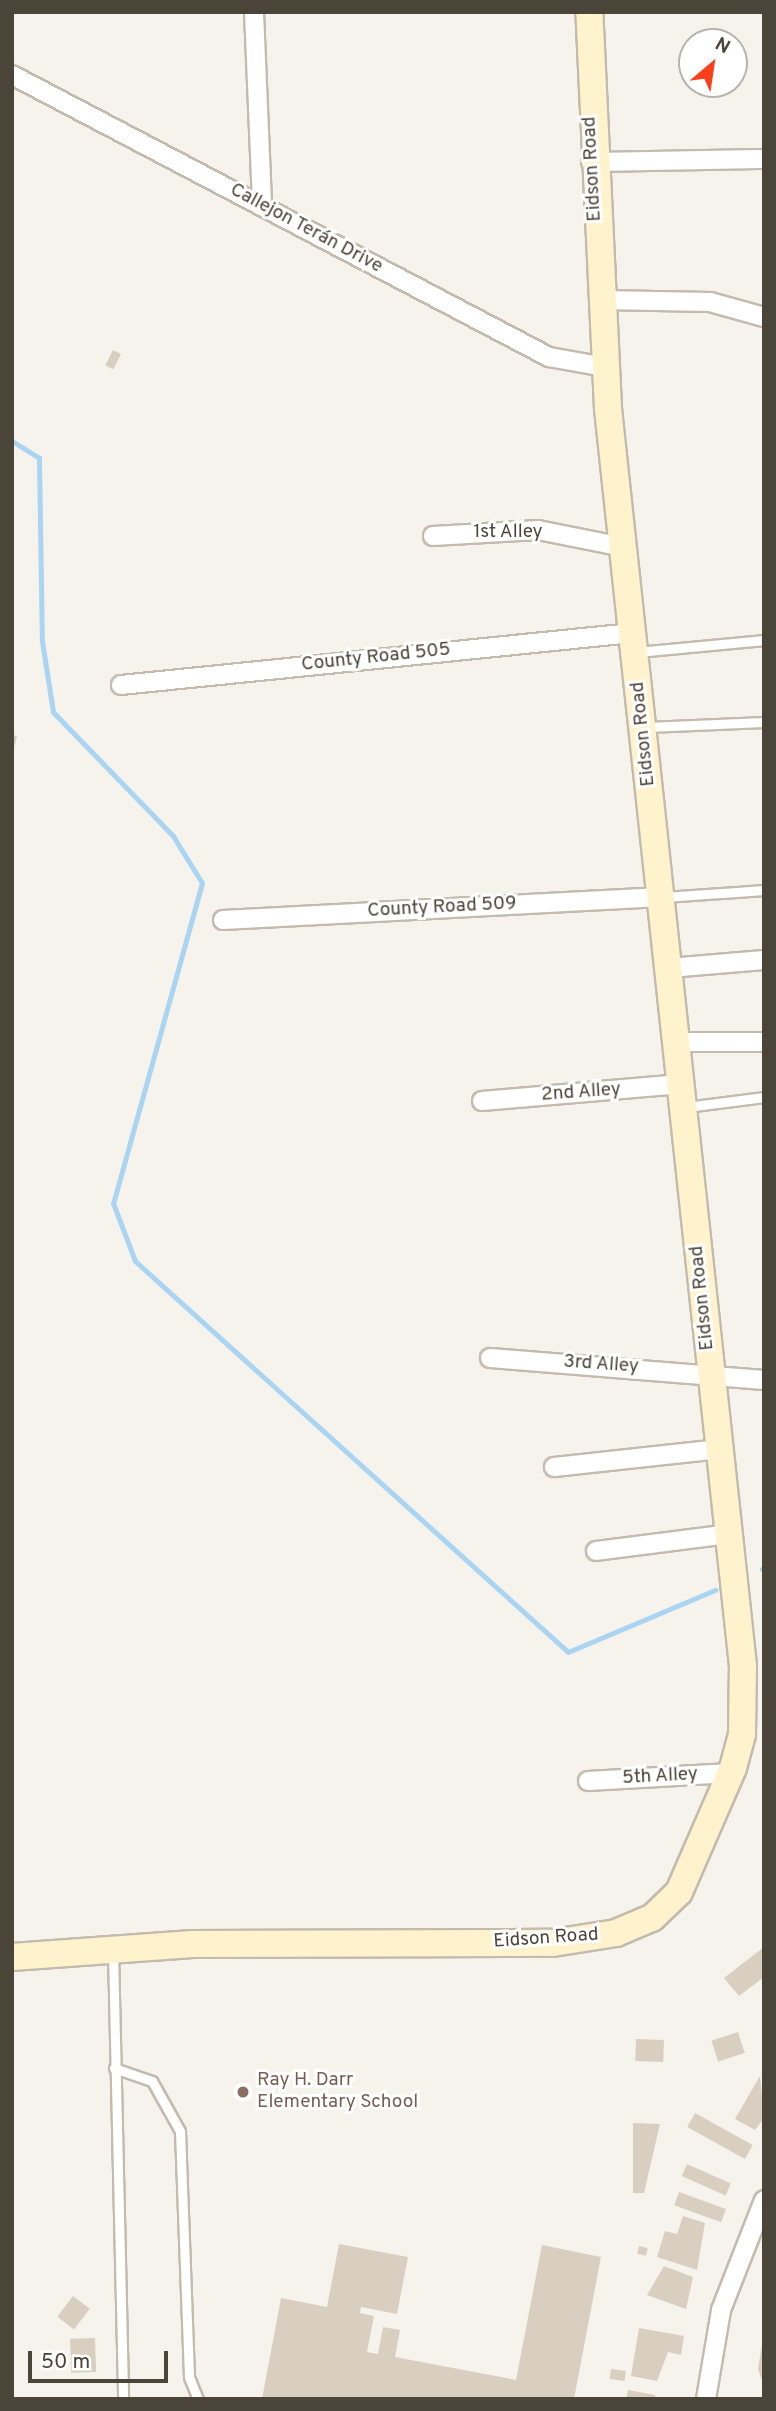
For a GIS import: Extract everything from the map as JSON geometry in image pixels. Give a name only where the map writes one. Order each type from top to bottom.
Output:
[{"type":"street","points":[[254,12],[262,205]]},
{"type":"street","name":"Eidson Road","points":[[12,1957],[113,1949],[553,1943],[616,1933],[652,1918],[679,1892],[753,1725],[743,1666],[605,367],[591,162],[589,12]]},
{"type":"street","name":"Callejon Terán Drive","points":[[12,75],[549,357],[605,367]]},
{"type":"street","points":[[591,162],[764,159]]},
{"type":"street","points":[[601,300],[710,302],[764,317]]},
{"type":"street","name":"1st Alley","points":[[433,536],[538,530],[623,547]]},
{"type":"street","name":"County Road 505","points":[[121,685],[633,642]]},
{"type":"street","name":"County Road 509","points":[[223,920],[661,897]]},
{"type":"street","points":[[669,968],[764,960]]},
{"type":"street","points":[[677,1042],[764,1042]]},
{"type":"street","name":"2nd Alley","points":[[482,1101],[682,1096]]},
{"type":"street","name":"3rd Alley","points":[[490,1358],[712,1378],[764,1380]]},
{"type":"street","points":[[554,1467],[720,1449]]},
{"type":"street","points":[[596,1551],[729,1534]]},
{"type":"street","name":"5th Alley","points":[[588,1781],[731,1773]]},
{"type":"street","points":[[706,2399],[721,2310],[764,2200]]},
{"type":"lane","points":[[633,642],[764,640]]},
{"type":"lane","points":[[643,727],[764,722]]},
{"type":"lane","points":[[661,897],[764,890]]},
{"type":"lane","points":[[682,1096],[764,1097]]},
{"type":"lane","points":[[113,1949],[123,2399]]},
{"type":"lane","points":[[114,2068],[152,2081],[180,2131],[189,2377],[198,2399]]},
{"type":"building","points":[[113,350],[121,354],[113,369],[105,365]]},
{"type":"building","points":[[12,735],[17,736],[13,752],[12,752]]},
{"type":"building","points":[[764,1947],[764,1977],[739,1996],[724,1978]]},
{"type":"building","points":[[738,2032],[745,2053],[718,2062],[711,2041]]},
{"type":"building","points":[[636,2039],[664,2040],[663,2062],[635,2061]]},
{"type":"building","points":[[760,2076],[764,2118],[755,2130],[735,2119]]},
{"type":"building","points":[[695,2113],[753,2145],[745,2159],[687,2127]]},
{"type":"building","points":[[633,2123],[660,2124],[644,2193],[633,2193]]},
{"type":"building","points":[[687,2164],[731,2184],[726,2195],[682,2176]]},
{"type":"building","points":[[679,2192],[726,2209],[721,2222],[674,2205]]},
{"type":"building","points":[[683,2216],[705,2223],[697,2270],[657,2257],[665,2231],[677,2234]]},
{"type":"building","points":[[339,2244],[408,2257],[397,2314],[361,2307],[360,2313],[374,2316],[367,2352],[378,2354],[383,2327],[400,2330],[395,2357],[516,2380],[542,2245],[601,2257],[574,2399],[262,2399],[281,2298],[327,2307]]},
{"type":"building","points":[[639,2246],[648,2248],[646,2256],[637,2254]]},
{"type":"building","points":[[664,2266],[693,2277],[686,2309],[647,2295]]},
{"type":"building","points":[[73,2296],[90,2309],[74,2329],[57,2317]]},
{"type":"building","points":[[639,2328],[684,2336],[681,2355],[668,2352],[657,2381],[631,2376]]},
{"type":"building","points":[[95,2338],[96,2372],[71,2373],[70,2339]]},
{"type":"building","points":[[764,2344],[764,2386],[758,2369]]},
{"type":"building","points":[[611,2369],[626,2371],[624,2381],[610,2379]]},
{"type":"building","points":[[628,2390],[655,2395],[655,2399],[626,2399]]},
{"type":"waterway","points":[[12,441],[39,458],[42,641],[53,712],[173,836],[202,883],[113,1203],[135,1261],[568,1652],[715,1590]]},
{"type":"place","name":"Ray H. Darr Elementary School","points":[[243,2092]]}]
